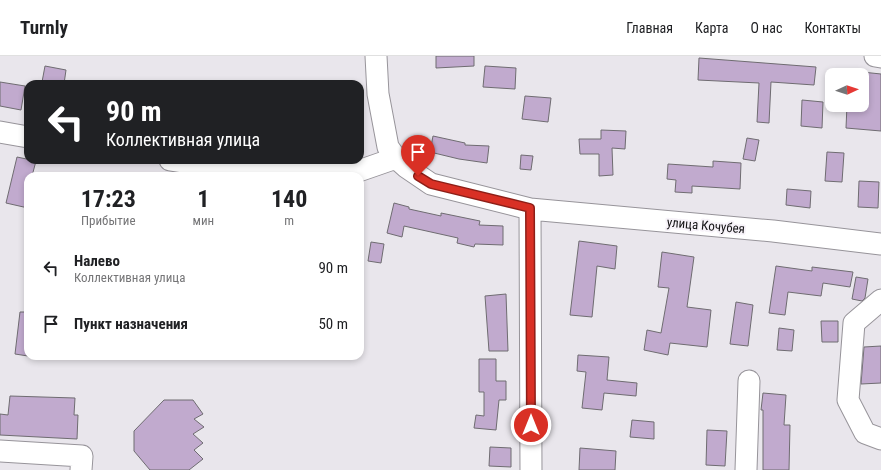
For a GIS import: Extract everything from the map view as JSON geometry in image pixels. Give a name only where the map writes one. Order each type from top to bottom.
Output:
[{"type":"street","points":[[356,172],[396,158],[388,147],[385,132],[378,94],[376,56]]},
{"type":"street","points":[[875,56],[881,57]]},
{"type":"street","points":[[0,132],[24,136]]},
{"type":"street","name":"улица Кочубея","points":[[396,158],[406,167],[431,184],[530,208],[773,231],[881,244]]},
{"type":"street","points":[[195,164],[319,172]]},
{"type":"street","points":[[530,208],[531,470]]},
{"type":"street","points":[[881,300],[854,323],[848,400],[865,433],[881,439]]},
{"type":"street","points":[[746,470],[749,380]]},
{"type":"street","points":[[0,451],[82,456],[81,470]]},
{"type":"building","points":[[436,56],[474,56],[474,66],[436,68]]},
{"type":"building","points":[[699,58],[816,67],[814,85],[771,82],[769,123],[757,122],[759,83],[698,80]]},
{"type":"building","points":[[45,66],[66,70],[65,80],[42,80]]},
{"type":"building","points":[[485,66],[516,68],[515,89],[483,87]]},
{"type":"building","points":[[869,73],[881,74],[881,131],[846,128],[847,112],[869,112]]},
{"type":"building","points":[[0,82],[24,86],[21,110],[0,106]]},
{"type":"building","points":[[525,96],[551,98],[548,122],[522,119]]},
{"type":"building","points":[[802,100],[823,102],[822,128],[801,126]]},
{"type":"building","points":[[601,130],[626,131],[625,149],[612,148],[613,175],[599,176],[599,154],[580,154],[579,139],[601,139]]},
{"type":"building","points":[[433,136],[465,143],[465,145],[489,146],[487,163],[459,159],[430,152]]},
{"type":"building","points":[[747,138],[759,140],[755,161],[743,159]]},
{"type":"building","points":[[827,152],[844,153],[842,182],[825,181]]},
{"type":"building","points":[[521,155],[533,156],[531,170],[520,169]]},
{"type":"building","points":[[17,157],[24,158],[24,164],[35,164],[33,172],[24,172],[24,207],[6,203]]},
{"type":"building","points":[[713,161],[741,163],[740,189],[692,186],[692,193],[675,192],[676,180],[667,179],[668,164],[713,167]]},
{"type":"building","points":[[859,181],[879,182],[878,208],[858,207]]},
{"type":"building","points":[[787,189],[811,191],[810,208],[786,205]]},
{"type":"building","points":[[394,203],[409,207],[409,209],[441,216],[441,213],[480,221],[479,225],[503,226],[503,245],[475,244],[474,247],[457,243],[458,238],[404,226],[402,237],[387,233]]},
{"type":"building","points":[[579,241],[617,246],[615,269],[597,266],[592,317],[570,315]]},
{"type":"building","points":[[371,242],[384,244],[381,263],[368,261]]},
{"type":"building","points":[[662,252],[694,257],[687,307],[711,310],[707,347],[670,343],[668,355],[644,350],[647,330],[661,333],[669,288],[658,287]]},
{"type":"building","points":[[776,266],[812,271],[812,267],[853,272],[850,287],[823,283],[821,296],[788,292],[785,315],[769,313]]},
{"type":"building","points":[[856,277],[868,279],[865,298],[862,301],[852,299]]},
{"type":"building","points":[[506,294],[508,351],[489,351],[485,296]]},
{"type":"building","points":[[736,302],[753,305],[748,346],[730,344]]},
{"type":"building","points":[[20,312],[24,312],[24,355],[15,354]]},
{"type":"building","points":[[821,321],[838,321],[838,342],[822,342]]},
{"type":"building","points":[[779,328],[794,330],[792,351],[777,350]]},
{"type":"building","points":[[881,346],[881,383],[861,384],[864,347]]},
{"type":"building","points":[[578,355],[609,357],[607,380],[637,383],[636,396],[604,393],[602,410],[582,408],[586,372],[577,371]]},
{"type":"building","points":[[479,359],[496,359],[496,381],[506,381],[506,400],[499,400],[496,430],[474,428],[476,415],[484,416],[484,392],[479,392]]},
{"type":"building","points":[[763,393],[786,395],[784,425],[790,425],[789,470],[763,470],[763,410],[761,410]]},
{"type":"building","points":[[10,396],[75,398],[74,415],[78,415],[77,439],[0,435],[0,414],[8,415]]},
{"type":"building","points":[[164,400],[193,400],[203,414],[194,419],[204,427],[193,434],[203,443],[194,450],[203,459],[189,470],[150,470],[134,451],[134,431]]},
{"type":"building","points":[[632,420],[654,422],[654,439],[630,437]]},
{"type":"building","points":[[707,430],[727,431],[725,466],[706,465]]},
{"type":"building","points":[[490,447],[511,448],[511,467],[489,466]]},
{"type":"building","points":[[580,448],[616,451],[615,470],[579,470]]},
{"type":"route","points":[[418,176],[431,184],[530,208],[531,425]]}]
